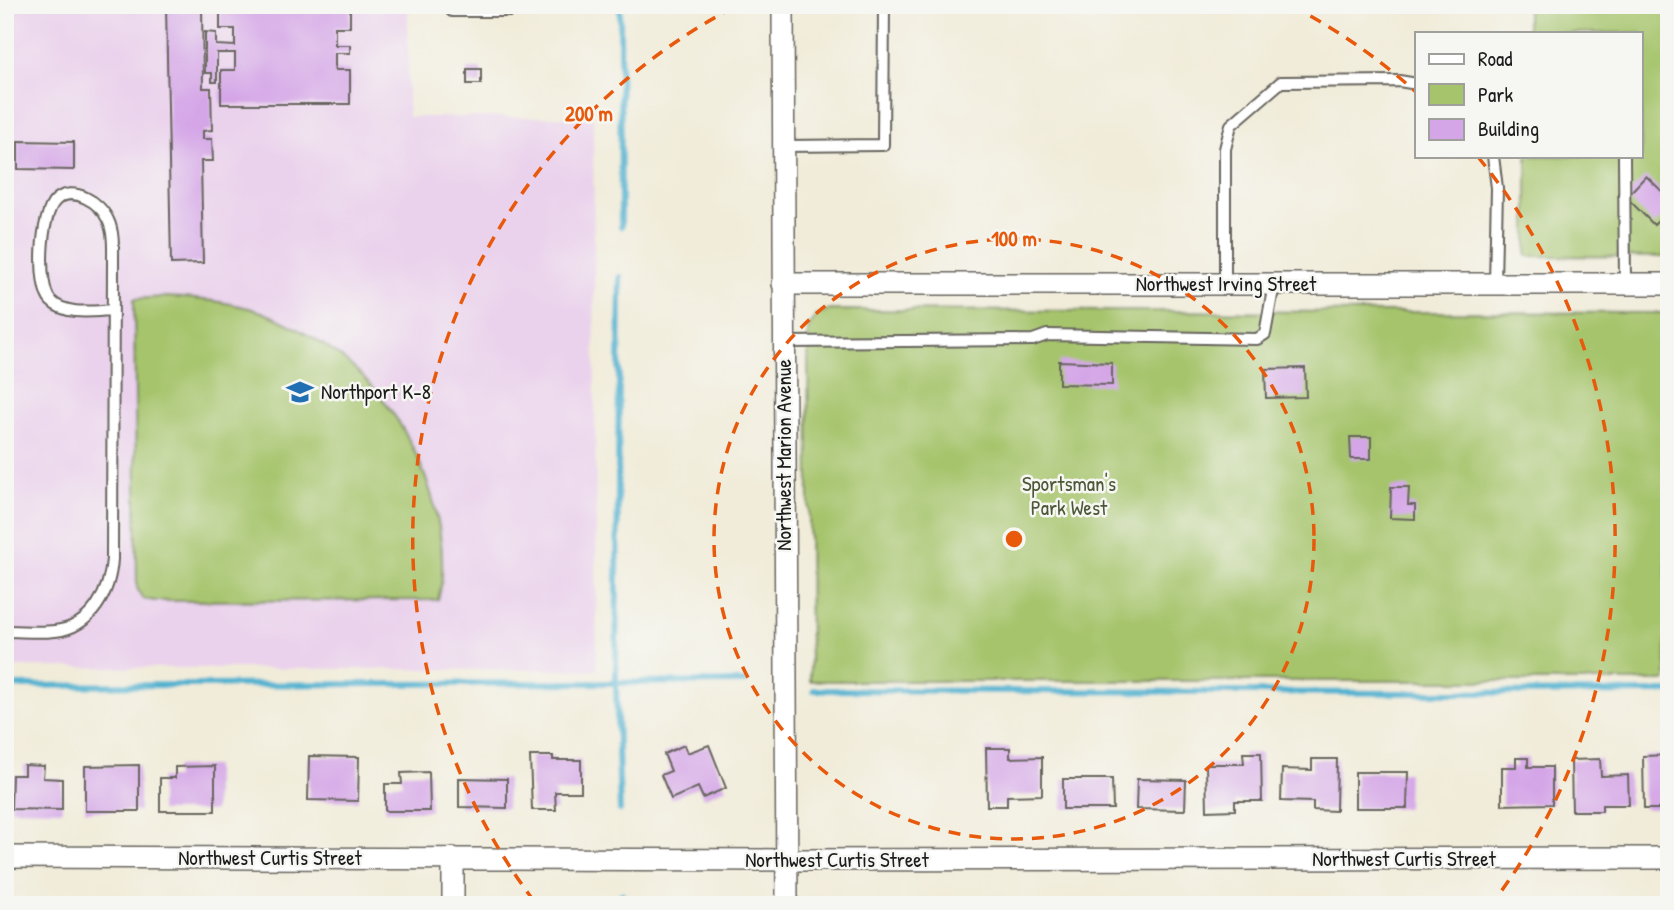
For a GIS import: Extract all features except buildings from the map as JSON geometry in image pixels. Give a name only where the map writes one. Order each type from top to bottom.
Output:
[{"type":"street","name":"Northwest Marion Avenue","points":[[783,5],[787,905]]},
{"type":"street","name":"Northwest Irving Street","points":[[783,284],[1669,284]]},
{"type":"street","name":"Northwest Curtis Street","points":[[5,857],[787,860],[1669,858]]},
{"type":"street","points":[[453,858],[453,905]]},
{"type":"lane","points":[[452,5],[452,11],[510,11],[510,5]]},
{"type":"lane","points":[[783,146],[883,145],[884,5]]},
{"type":"lane","points":[[1225,284],[1225,149],[1231,125],[1281,82],[1399,81],[1415,84]]},
{"type":"lane","points":[[1493,158],[1497,188],[1495,284]]},
{"type":"lane","points":[[1624,158],[1625,284]]},
{"type":"lane","points":[[5,631],[55,631],[71,627],[88,616],[100,603],[111,575],[113,310],[113,239],[108,219],[98,207],[81,195],[57,199],[48,211],[43,228],[44,288],[50,300],[59,307],[71,310],[113,310]]},
{"type":"lane","points":[[784,342],[1033,340],[1047,335],[1257,339],[1265,334],[1274,284]]},
{"type":"shaded area","name":"Northport K-8","points":[[5,5],[408,5],[408,117],[593,117],[597,670],[5,667]]},
{"type":"green space","points":[[1527,5],[1669,5],[1669,257],[1527,256],[1527,158],[1642,158],[1642,32],[1527,32]]},
{"type":"green space","points":[[165,297],[228,303],[270,315],[332,350],[374,388],[402,428],[433,499],[442,549],[442,577],[438,600],[143,599],[137,588],[134,299]]},
{"type":"green space","name":"Sportsman's Park West","points":[[827,310],[1667,313],[1666,681],[810,681],[808,329],[816,316]]},
{"type":"waterway","points":[[620,5],[621,226]]},
{"type":"waterway","points":[[620,277],[616,683],[620,810]]},
{"type":"waterway","points":[[5,686],[745,682]]},
{"type":"waterway","points":[[814,690],[1669,692]]},
{"type":"waterway","points":[[622,894],[622,905]]},
{"type":"place","name":"Northport K-8","points":[[300,392]]}]
